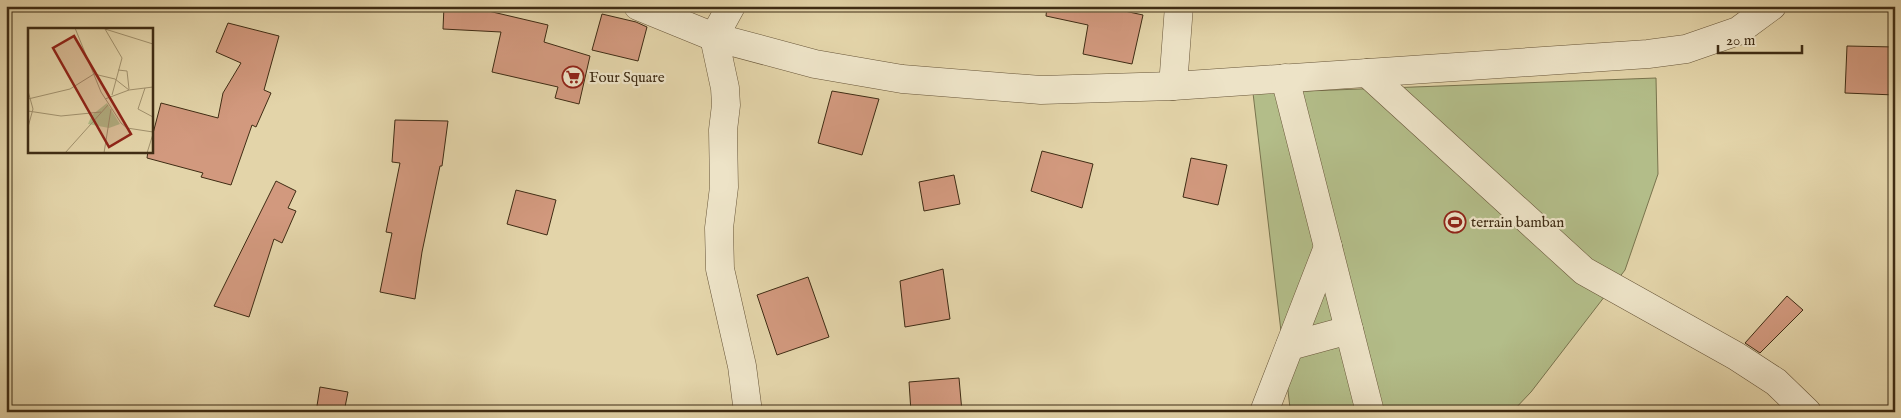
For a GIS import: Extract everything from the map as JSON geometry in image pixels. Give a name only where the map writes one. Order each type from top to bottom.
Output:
[{"type":"street","points":[[638,6],[714,36],[815,64],[902,79],[1041,90],[1173,86],[1648,54],[1686,49],[1738,31],[1772,6]]},
{"type":"street","points":[[731,6],[714,36],[725,88],[726,105],[723,130],[724,187],[719,228],[720,269],[742,366],[748,412]]},
{"type":"street","points":[[1173,86],[1179,6]]},
{"type":"street","points":[[1367,73],[1584,271],[1736,356],[1776,382],[1807,412]]},
{"type":"street","points":[[1284,78],[1370,412]]},
{"type":"street","points":[[1264,412],[1328,247]]},
{"type":"street","points":[[1290,346],[1349,330]]},
{"type":"green space","name":"terrain bamban","points":[[1656,78],[1658,174],[1625,270],[1531,392],[1512,412],[1296,412],[1290,408],[1253,93]]},
{"type":"building","points":[[444,6],[467,6],[548,25],[544,42],[590,56],[579,104],[555,98],[558,87],[492,72],[501,32],[443,29]]},
{"type":"building","points":[[1047,6],[1101,6],[1143,15],[1132,64],[1083,54],[1088,25],[1046,16]]},
{"type":"building","points":[[602,14],[636,22],[647,27],[638,61],[592,50]]},
{"type":"building","points":[[228,23],[279,36],[264,90],[271,93],[256,127],[252,125],[231,185],[201,177],[203,173],[147,158],[148,152],[152,152],[152,137],[161,103],[218,118],[223,93],[241,63],[216,52]]},
{"type":"building","points":[[1847,46],[1895,47],[1895,95],[1845,93]]},
{"type":"building","points":[[832,91],[879,99],[862,155],[818,143]]},
{"type":"building","points":[[395,120],[448,121],[442,166],[440,166],[422,252],[415,299],[380,292],[392,233],[386,232],[400,163],[392,162]]},
{"type":"building","points":[[1042,151],[1093,164],[1082,208],[1031,191]]},
{"type":"building","points":[[1191,158],[1227,165],[1218,205],[1183,197]]},
{"type":"building","points":[[954,175],[960,204],[924,211],[919,182]]},
{"type":"building","points":[[276,181],[296,191],[288,208],[296,211],[282,243],[274,239],[249,317],[214,306]]},
{"type":"building","points":[[516,190],[556,200],[547,235],[507,224]]},
{"type":"building","points":[[943,269],[950,319],[905,327],[900,281]]},
{"type":"building","points":[[808,277],[829,337],[777,355],[757,295]]},
{"type":"building","points":[[1787,296],[1803,310],[1760,353],[1745,343]]},
{"type":"building","points":[[959,378],[962,412],[911,412],[909,382]]},
{"type":"building","points":[[320,387],[348,392],[344,412],[316,412]]},
{"type":"place","name":"Four Square","points":[[573,77]]},
{"type":"place","name":"terrain bamban","points":[[1455,222]]}]
